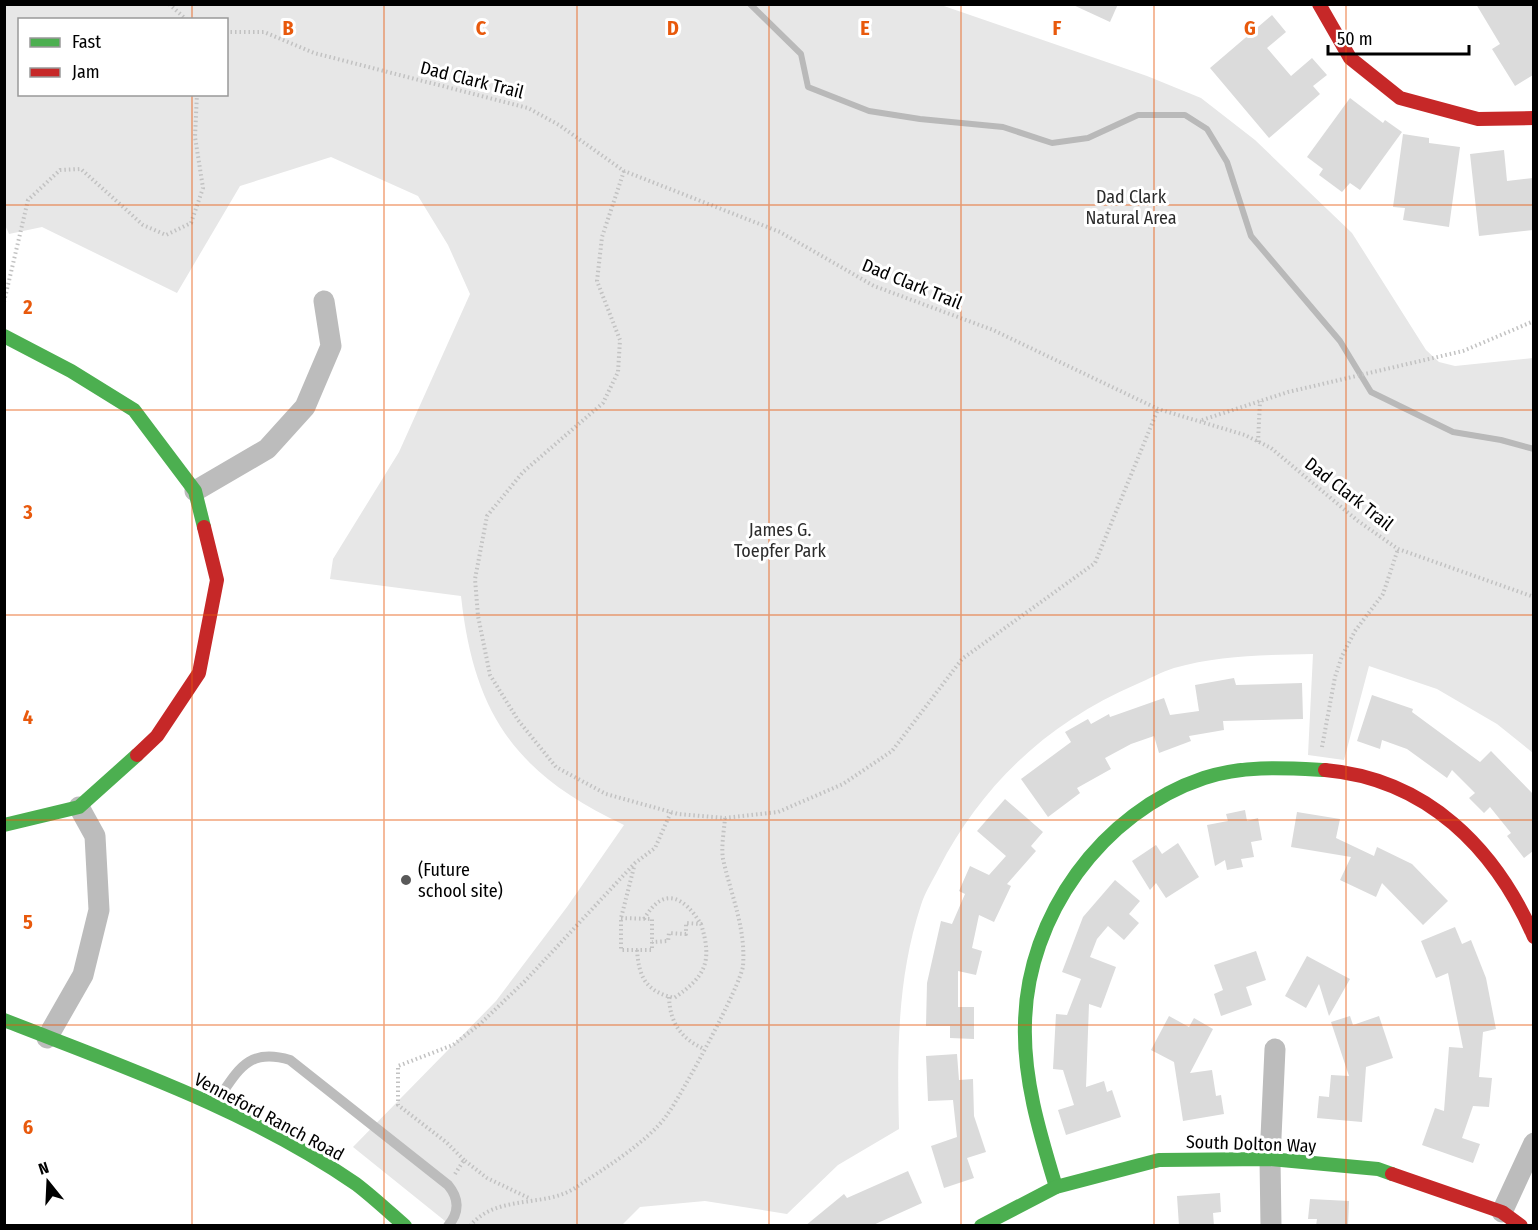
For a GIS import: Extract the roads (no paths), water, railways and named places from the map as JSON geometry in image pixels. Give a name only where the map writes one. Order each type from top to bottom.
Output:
[{"type":"street","points":[[1319,4],[1350,58],[1400,98],[1478,119],[1533,118]]},
{"type":"street","points":[[195,490],[267,449],[305,407],[331,346],[324,301]]},
{"type":"street","points":[[4,336],[71,371],[134,410],[195,490],[217,580],[199,673],[158,736],[79,807],[4,825]]},
{"type":"street","points":[[1056,1187],[1034,1118],[1025,1064],[1026,1012],[1033,966],[1052,912],[1090,854],[1128,817],[1188,784],[1242,769],[1321,769],[1383,780],[1442,813],[1482,848],[1518,898],[1533,937]]},
{"type":"street","points":[[47,1038],[83,975],[99,910],[95,836],[79,807]]},
{"type":"street","name":"Venneford Ranch Road","points":[[4,1020],[214,1105],[292,1145],[357,1185],[405,1226]]},
{"type":"street","points":[[1271,1226],[1270,1159],[1275,1049]]},
{"type":"street","points":[[1502,1212],[1533,1143]]},
{"type":"street","name":"South Dolton Way","points":[[981,1226],[1056,1187],[1159,1160],[1270,1159],[1378,1169],[1502,1212],[1521,1226]]},
{"type":"lane","points":[[214,1105],[239,1070],[250,1061],[271,1055],[290,1060],[448,1185],[457,1200],[456,1213],[448,1226]]},
{"type":"waterway","points":[[750,4],[801,54],[808,87],[869,111],[920,119],[1003,127],[1052,143],[1088,138],[1138,115],[1185,115],[1207,129],[1227,162],[1251,236],[1340,341],[1371,392],[1453,432],[1501,440],[1534,449]]},
{"type":"place","name":"(Future school site)","points":[[406,880]]},
{"type":"park label","name":"Dad Clark Natural Area","points":[[1131,207]]},
{"type":"park label","name":"James G. Toepfer Park","points":[[780,540]]}]
